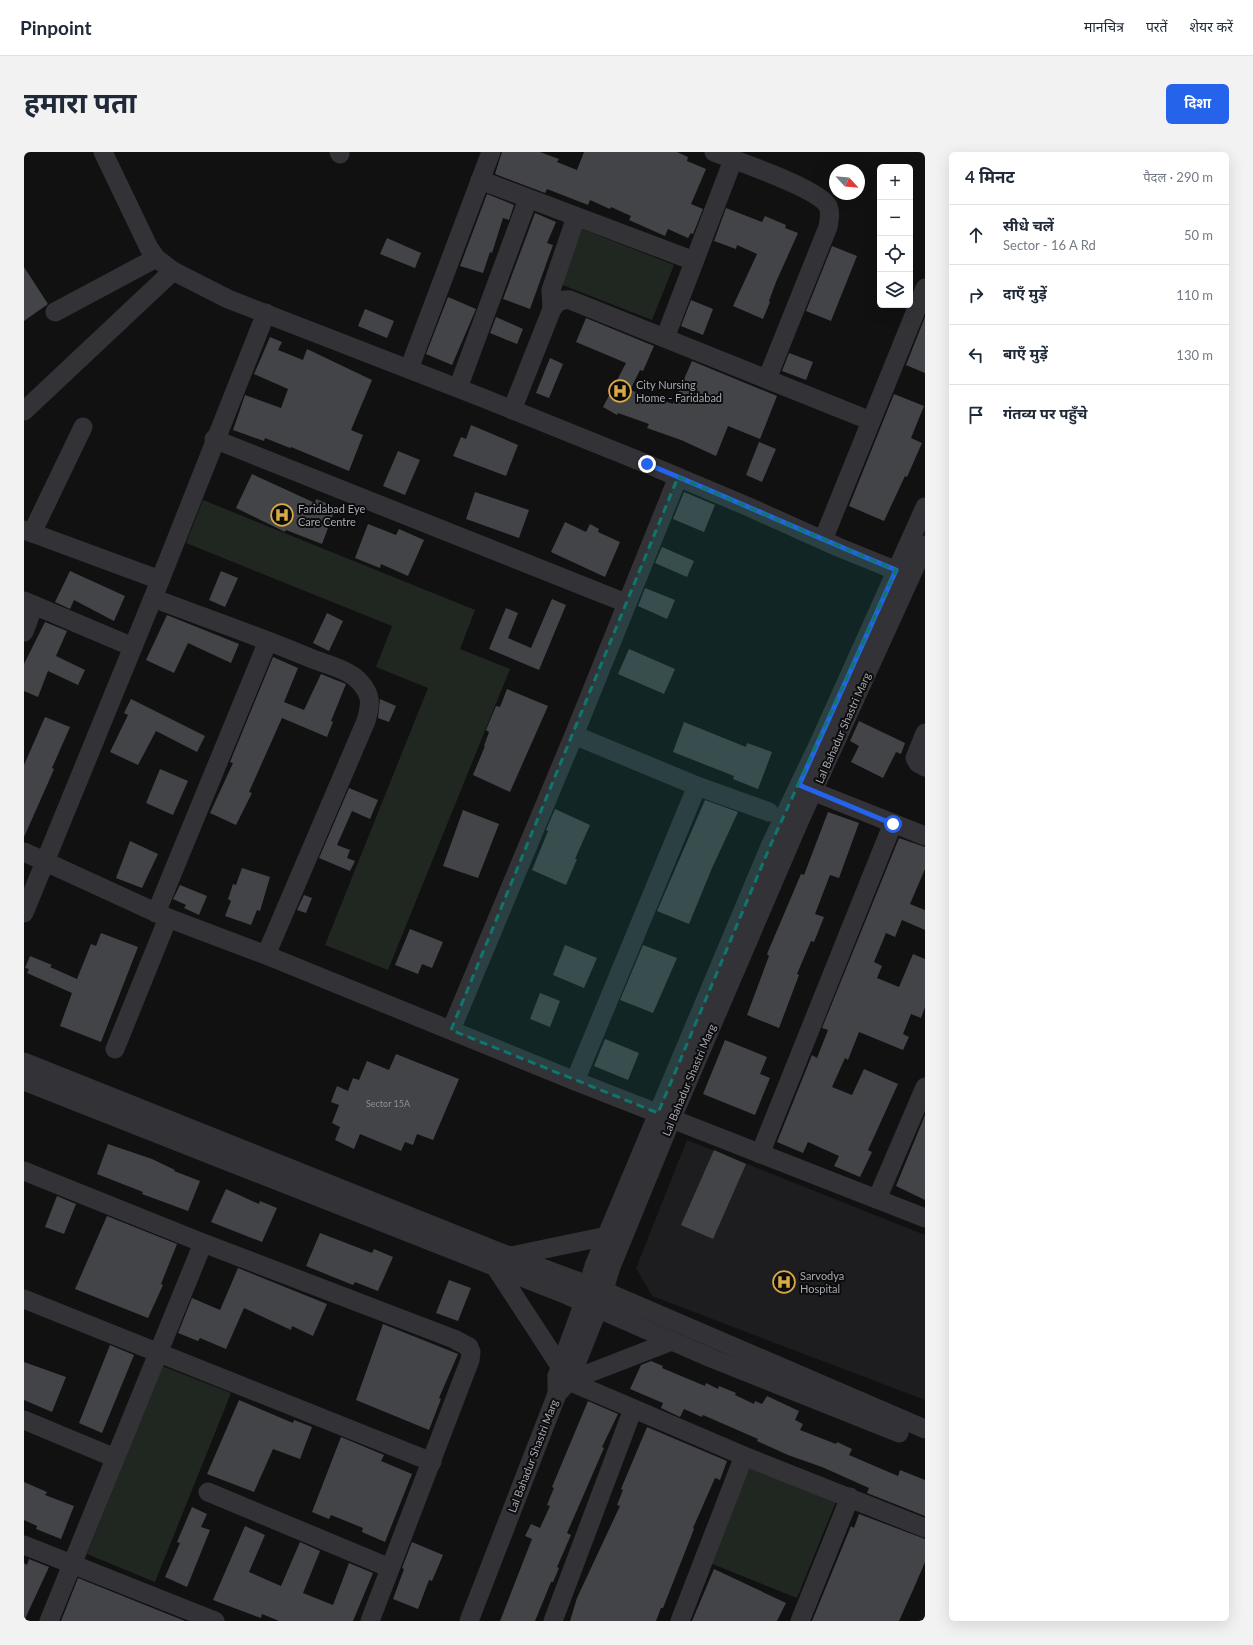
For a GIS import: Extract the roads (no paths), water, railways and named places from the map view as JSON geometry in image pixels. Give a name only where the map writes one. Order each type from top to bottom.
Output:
[{"type":"street","points":[[103,152],[130,206],[144,239],[156,258],[173,272],[228,299],[410,369],[678,477],[822,540],[903,573]]},
{"type":"street","points":[[410,369],[491,152]]},
{"type":"street","points":[[714,152],[820,197],[828,206],[830,215],[828,227],[767,379]]},
{"type":"street","points":[[665,338],[733,160]]},
{"type":"street","points":[[480,180],[694,261]]},
{"type":"street","points":[[458,388],[528,199]]},
{"type":"street","points":[[552,309],[552,290],[576,217]]},
{"type":"street","points":[[55,312],[156,258]]},
{"type":"street","points":[[24,411],[173,272]]},
{"type":"street","points":[[822,540],[925,288]]},
{"type":"street","points":[[512,410],[552,309],[556,303],[564,299],[570,300],[871,421]]},
{"type":"street","points":[[24,913],[153,598],[214,439],[266,313]]},
{"type":"street","points":[[83,427],[28,531],[160,580]]},
{"type":"street","points":[[214,439],[626,603]]},
{"type":"street","points":[[452,1030],[574,735],[678,477]]},
{"type":"street","points":[[594,1297],[594,1266],[665,1116],[767,851],[806,789],[903,573],[925,507]]},
{"type":"street","points":[[903,573],[925,545]]},
{"type":"street","points":[[153,598],[268,640],[342,671],[358,680],[368,694],[370,706],[266,955]]},
{"type":"street","points":[[24,632],[29,603],[133,646]]},
{"type":"street","points":[[115,1049],[162,916],[268,640]]},
{"type":"street","points":[[925,733],[915,758],[918,763],[925,767]]},
{"type":"street","points":[[574,735],[697,786],[769,812]]},
{"type":"street","points":[[575,1081],[697,786]]},
{"type":"street","points":[[806,789],[925,836]]},
{"type":"street","points":[[760,1154],[893,824]]},
{"type":"street","points":[[24,852],[162,916],[266,955],[575,1081],[925,1218]]},
{"type":"street","points":[[24,1062],[166,1129]]},
{"type":"street","points":[[24,1081],[166,1129],[925,1429]]},
{"type":"street","points":[[877,1199],[925,1087]]},
{"type":"street","name":"Lal Bahadur Shastri Marg","points":[[469,1621],[561,1379],[594,1297],[611,1267],[665,1116]]},
{"type":"street","points":[[24,1171],[203,1243],[454,1339],[468,1347],[470,1352],[470,1360],[370,1621]]},
{"type":"street","points":[[503,1262],[607,1236]]},
{"type":"street","points":[[49,1621],[73,1565],[157,1352],[203,1243]]},
{"type":"street","points":[[503,1262],[561,1379],[744,1456],[925,1528]]},
{"type":"street","points":[[594,1297],[672,1341],[710,1358],[925,1442]]},
{"type":"street","points":[[24,1299],[432,1462]]},
{"type":"street","points":[[561,1379],[672,1341]]},
{"type":"street","points":[[553,1621],[633,1409]]},
{"type":"street","points":[[24,1420],[115,1458]]},
{"type":"street","points":[[680,1621],[744,1456]]},
{"type":"street","points":[[208,1492],[390,1568]]},
{"type":"street","points":[[800,1621],[850,1497]]},
{"type":"street","points":[[24,1545],[215,1621]]},
{"type":"place","name":"City Nursing Home - Faridabad","points":[[620,391]]},
{"type":"place","name":"Faridabad Eye Care Centre","points":[[282,515]]},
{"type":"place","name":"Sarvodya Hospital","points":[[784,1282]]}]
